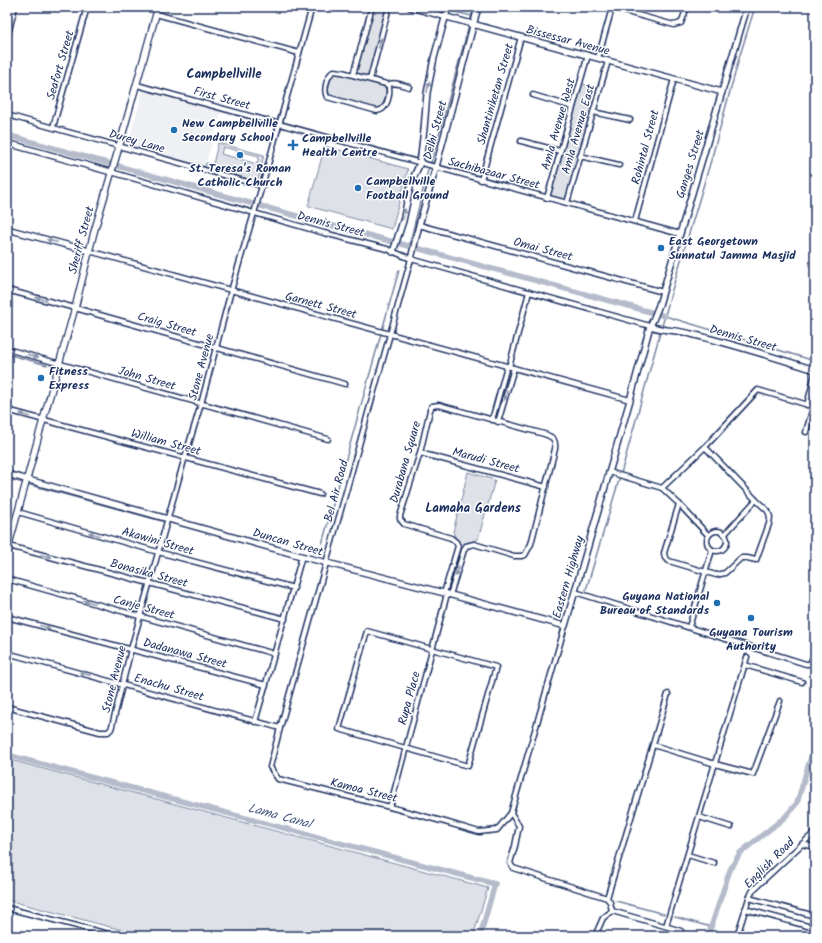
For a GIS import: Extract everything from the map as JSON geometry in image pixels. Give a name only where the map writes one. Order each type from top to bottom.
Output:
[{"type":"main road","name":"Sheriff Street","points":[[8,549],[75,308],[89,251],[158,7]]},
{"type":"street","points":[[7,38],[15,7]]},
{"type":"street","name":"Seafort Street","points":[[53,128],[87,7]]},
{"type":"street","name":"Stone Avenue","points":[[7,707],[100,732],[108,732],[111,729],[140,616],[217,348],[231,291],[312,7]]},
{"type":"street","points":[[353,75],[372,7]]},
{"type":"street","points":[[370,79],[389,7]]},
{"type":"street","name":"Bissessar Avenue","points":[[410,7],[722,92]]},
{"type":"street","name":"Delhi Street","points":[[395,253],[411,183],[422,164],[427,92],[448,7]]},
{"type":"street","name":"Delhi Street","points":[[409,258],[419,226],[471,24],[478,7]]},
{"type":"street","points":[[634,14],[636,7]]},
{"type":"street","points":[[598,58],[610,8],[674,25],[681,23],[687,7]]},
{"type":"street","name":"Ganges Street","points":[[650,326],[659,305],[747,7]]},
{"type":"street","points":[[156,14],[299,53]]},
{"type":"street","name":"Shantiniketan Street","points":[[481,180],[521,37]]},
{"type":"street","name":"Amla Avenue West","points":[[547,198],[588,55]]},
{"type":"street","name":"Amla Avenue East","points":[[567,203],[608,61]]},
{"type":"street","points":[[388,85],[389,92],[386,105],[380,111],[330,98],[326,95],[325,89],[329,76],[332,72],[337,71],[388,85],[393,83],[409,87]]},
{"type":"street","name":"Rohintal Street","points":[[635,222],[674,79]]},
{"type":"street","name":"First Street","points":[[137,85],[279,124]]},
{"type":"street","points":[[533,95],[573,107]]},
{"type":"street","points":[[593,112],[630,120]]},
{"type":"street","name":"Durey Lane","points":[[7,115],[262,186]]},
{"type":"street","name":"Sachibazaar Street","points":[[279,124],[680,234]]},
{"type":"street","points":[[521,141],[560,151]]},
{"type":"street","name":"Dennis Street","points":[[7,143],[657,329],[697,335],[815,370]]},
{"type":"street","points":[[580,156],[619,165]]},
{"type":"street","name":"Omai Street","points":[[419,226],[662,292]]},
{"type":"street","name":"Garnett Street","points":[[7,229],[630,400]]},
{"type":"street","name":"Bel Air Road","points":[[280,728],[390,334],[409,258]]},
{"type":"street","name":"Craig Street","points":[[7,290],[345,384]]},
{"type":"street","points":[[498,422],[529,292]]},
{"type":"street","name":"Eastern Highway","points":[[497,830],[511,813],[650,326]]},
{"type":"street","name":"John Street","points":[[7,349],[328,439]]},
{"type":"street","points":[[492,420],[510,367]]},
{"type":"street","points":[[807,405],[815,374]]},
{"type":"street","points":[[662,488],[705,447],[758,390],[814,407],[806,432]]},
{"type":"street","name":"Durabana Square","points":[[458,546],[451,538],[409,526],[404,524],[400,519],[420,453],[432,406],[439,405],[544,434],[551,437],[555,441],[555,449],[546,487],[531,544],[525,555],[514,556],[474,544],[466,546],[465,548]]},
{"type":"street","name":"William Street","points":[[7,410],[320,494]]},
{"type":"street","points":[[679,504],[665,551],[665,558],[669,561],[706,572],[722,574],[741,558],[756,560],[769,524],[770,517],[768,511],[705,447]]},
{"type":"street","name":"Marudi Street","points":[[420,453],[546,487]]},
{"type":"street","points":[[609,472],[662,488],[708,535]]},
{"type":"street","name":"Duncan Street","points":[[7,474],[26,482],[168,518],[326,563],[565,626]]},
{"type":"street","points":[[725,534],[756,500]]},
{"type":"street","name":"Akawini Street","points":[[18,512],[158,552],[294,588]]},
{"type":"street","points":[[716,531],[725,534],[728,542],[725,548],[721,551],[718,552],[712,550],[708,546],[706,541],[708,535],[712,532],[716,531]]},
{"type":"street","points":[[458,546],[465,548],[447,594],[458,546]]},
{"type":"street","name":"Bonasika Street","points":[[8,549],[150,583],[285,619]]},
{"type":"street","points":[[689,627],[712,550]]},
{"type":"street","points":[[255,722],[302,556]]},
{"type":"street","name":"Canje Street","points":[[7,579],[275,654]]},
{"type":"street","points":[[575,592],[806,664],[810,664],[815,653]]},
{"type":"street","name":"Rupa Place","points":[[390,807],[447,594]]},
{"type":"street","name":"Dadanawa Street","points":[[7,617],[266,685]]},
{"type":"street","points":[[367,631],[432,650],[496,667],[468,766],[339,729],[367,631]]},
{"type":"street","name":"Enachu Street","points":[[7,653],[280,728]]},
{"type":"street","points":[[666,926],[747,657]]},
{"type":"street","points":[[745,665],[802,682]]},
{"type":"street","points":[[607,898],[668,694]]},
{"type":"street","points":[[653,745],[753,774],[780,701]]},
{"type":"street","name":"Kamoa Street","points":[[280,728],[270,767],[278,779],[390,807],[479,832],[497,830]]},
{"type":"street","points":[[511,813],[519,826],[510,863],[512,868],[607,898],[610,902],[612,912]]},
{"type":"street","points":[[699,817],[731,826]]},
{"type":"street","name":"English Road","points":[[737,936],[745,909],[753,890],[815,833]]},
{"type":"street","points":[[802,844],[815,848]]},
{"type":"street","points":[[688,855],[714,863]]},
{"type":"street","points":[[749,898],[815,916]]},
{"type":"street","points":[[7,908],[116,936]]},
{"type":"street","points":[[745,909],[815,928]]},
{"type":"street","points":[[595,936],[603,918],[612,912],[681,931],[682,936]]},
{"type":"shaded area","points":[[374,7],[387,7],[367,81],[385,87],[385,98],[380,108],[330,96],[328,89],[334,73],[355,77]]},
{"type":"shaded area","points":[[579,83],[599,89],[567,203],[547,198]]},
{"type":"shaded area","name":"New Campbellville Secondary School","points":[[143,91],[221,112],[204,169],[127,147]]},
{"type":"shaded area","points":[[218,143],[264,155],[257,184],[204,169],[206,163],[213,164]],"holes":[[[223,147],[259,156],[257,164],[221,154]]]},
{"type":"shaded area","name":"Campbellville Football Ground","points":[[325,146],[408,169],[392,229],[308,206]]},
{"type":"shaded area","points":[[468,472],[495,480],[478,539],[465,545],[449,593],[443,591],[458,543],[453,532]]},
{"type":"shaded area","points":[[7,759],[488,888],[473,936],[145,936],[7,900]]},
{"type":"waterway","points":[[443,7],[442,9],[472,16]]},
{"type":"waterway","points":[[409,246],[428,170],[474,7]]},
{"type":"waterway","points":[[586,590],[755,7]]},
{"type":"waterway","points":[[7,135],[311,220],[665,316]]},
{"type":"waterway","points":[[322,544],[399,270]]},
{"type":"waterway","points":[[665,316],[815,361]]},
{"type":"waterway","points":[[7,354],[47,365]]},
{"type":"waterway","points":[[7,479],[24,483]]},
{"type":"waterway","points":[[27,484],[162,521]]},
{"type":"waterway","points":[[708,936],[730,870],[740,853],[785,817],[797,803],[815,743]]},
{"type":"waterway","name":"Lama Canal","points":[[7,755],[495,884],[480,936]]},
{"type":"waterway","points":[[616,901],[664,914]]},
{"type":"waterway","points":[[675,917],[711,927]]},
{"type":"place","name":"New Campbellville Secondary School","points":[[174,130]]},
{"type":"place","name":"Campbellville Health Centre","points":[[293,145]]},
{"type":"place","name":"St. Teresa's Roman Catholic Church","points":[[240,155]]},
{"type":"place","name":"Campbellville Football Ground","points":[[358,188]]},
{"type":"place","name":"East Georgetown Sunnatul Jamma Masjid","points":[[661,248]]},
{"type":"place","name":"Fitness Express","points":[[41,378]]},
{"type":"place","name":"Guyana National Bureau of Standards","points":[[717,603]]},
{"type":"place","name":"Guyana Tourism Authority","points":[[751,618]]},
{"type":"district","name":"Campbellville","points":[[224,73]]},
{"type":"district","name":"Lamaha Gardens","points":[[473,507]]}]
